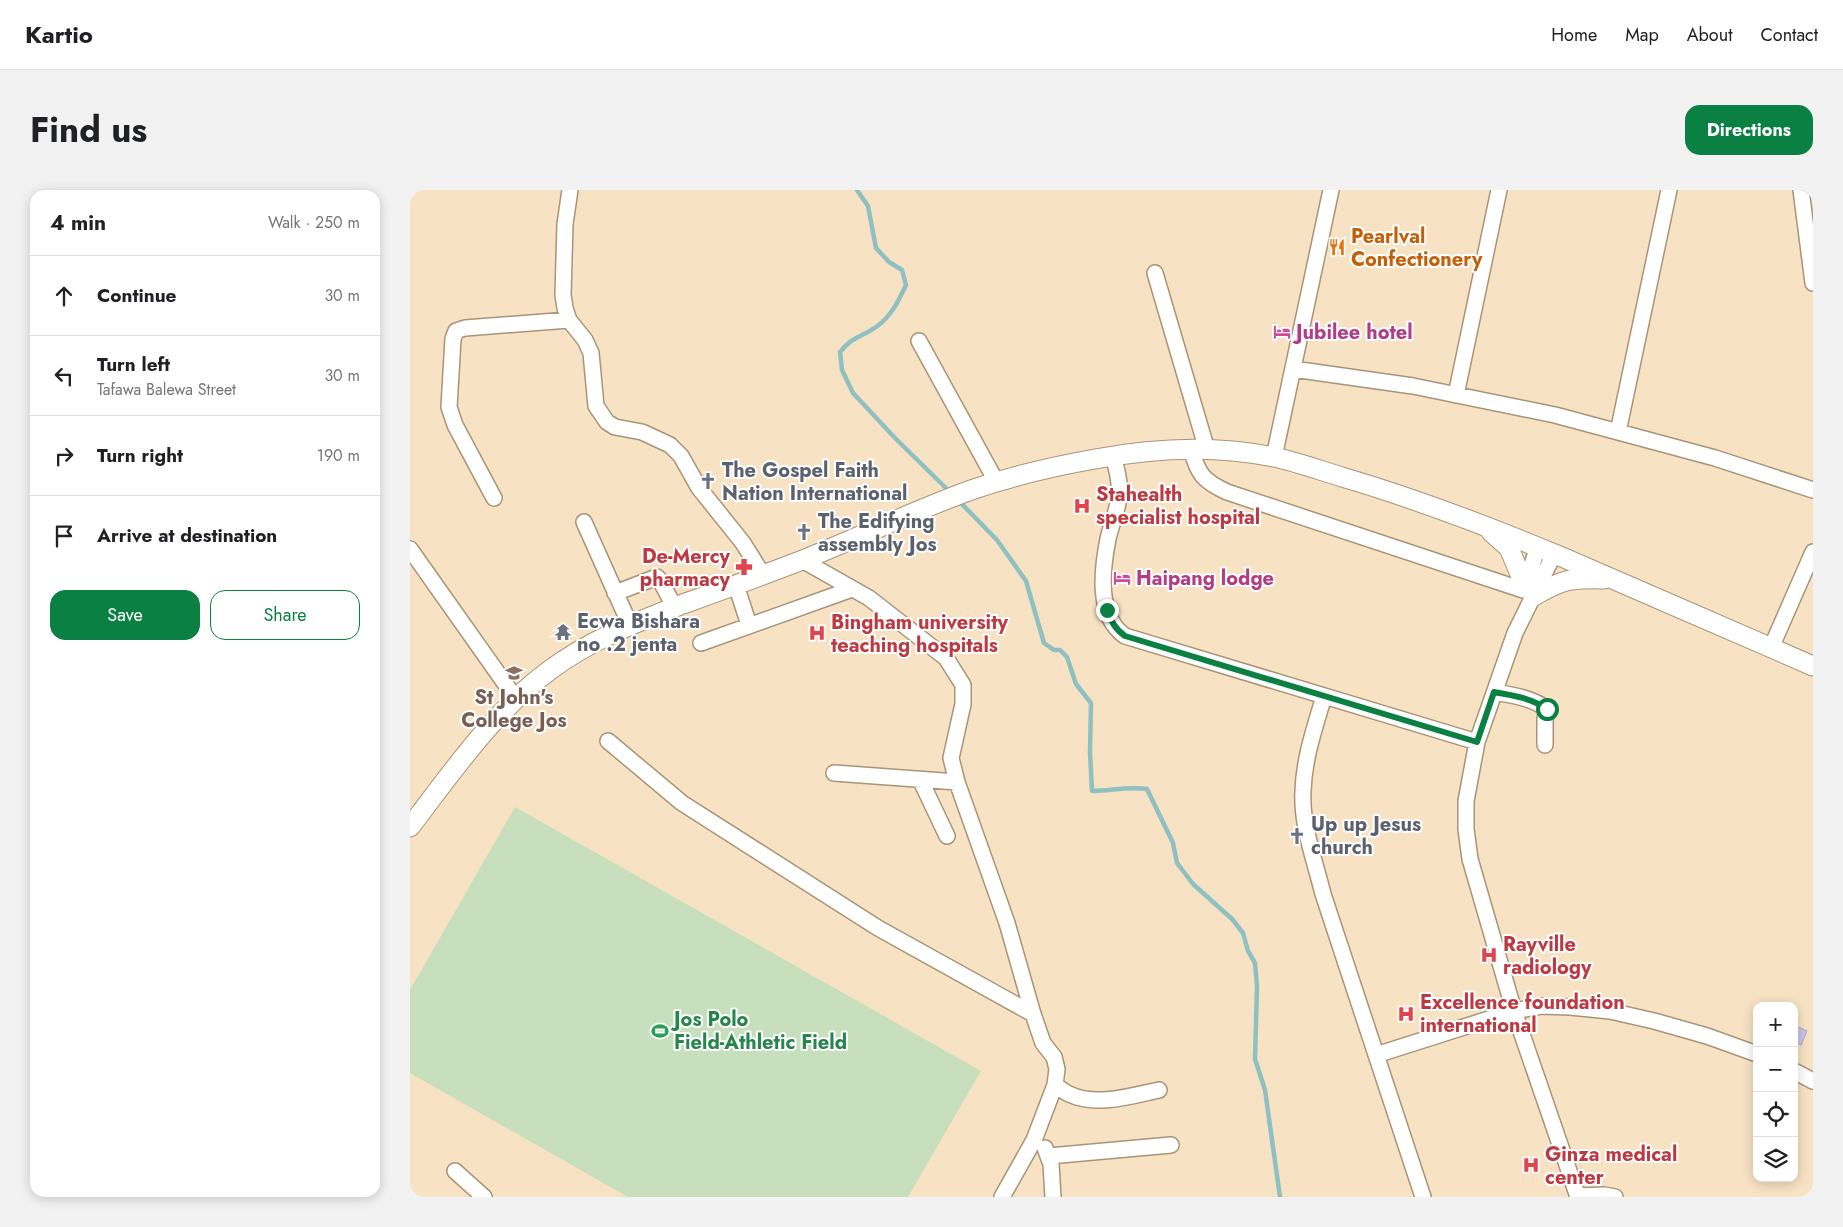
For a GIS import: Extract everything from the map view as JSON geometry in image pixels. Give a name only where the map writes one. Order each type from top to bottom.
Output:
[{"type":"main road","points":[[410,827],[471,748],[516,699],[550,669],[579,650],[630,625],[802,560],[976,489],[1043,470],[1113,456],[1199,450],[1238,452],[1274,457],[1390,491],[1546,550],[1813,666]]},
{"type":"main road","points":[[1476,522],[1498,537],[1509,548],[1527,591],[1578,578],[1613,579]]},
{"type":"street","points":[[570,190],[565,224],[563,295],[569,320],[586,340],[591,353],[596,406],[607,422],[615,427],[642,432],[670,445],[681,456],[699,488],[743,543],[763,574]]},
{"type":"street","points":[[1274,457],[1331,190]]},
{"type":"street","points":[[1456,395],[1499,190]]},
{"type":"street","points":[[1618,432],[1669,190]]},
{"type":"street","points":[[1801,190],[1813,283]]},
{"type":"street","points":[[1155,273],[1199,450],[1196,468],[1203,478],[1227,492],[1527,591]]},
{"type":"street","points":[[494,498],[455,424],[449,407],[453,339],[456,331],[465,328],[569,320]]},
{"type":"street","points":[[919,341],[997,483]]},
{"type":"street","points":[[1293,370],[1413,386],[1555,415],[1715,458],[1813,490]]},
{"type":"street","points":[[1113,456],[1118,473],[1119,497],[1106,552],[1104,594],[1107,610],[1118,631],[1125,636],[1477,742]]},
{"type":"street","points":[[584,522],[630,625]]},
{"type":"street","points":[[410,549],[516,699]]},
{"type":"street","points":[[1546,550],[1527,591],[1515,633],[1477,742],[1466,801],[1466,829],[1470,859],[1514,1011],[1577,1196],[1604,1195],[1615,1197]]},
{"type":"street","points":[[1771,648],[1813,552]]},
{"type":"street","points":[[802,560],[869,598],[946,658],[963,685],[963,704],[951,758],[957,782],[1007,923],[1032,1014],[1043,1043],[1054,1057],[1057,1069],[1056,1085],[1034,1140],[1002,1197]]},
{"type":"street","points":[[616,593],[657,577],[674,608]]},
{"type":"street","points":[[736,585],[749,625]]},
{"type":"street","points":[[701,643],[852,589]]},
{"type":"street","points":[[1494,692],[1518,696],[1540,704],[1547,709],[1545,745]]},
{"type":"street","points":[[1324,696],[1305,766],[1304,813],[1323,894],[1423,1197]]},
{"type":"street","points":[[608,741],[690,808],[878,928],[1032,1014]]},
{"type":"street","points":[[834,773],[957,782]]},
{"type":"street","points":[[920,779],[947,836]]},
{"type":"street","points":[[1376,1055],[1514,1011],[1542,1006],[1570,1006],[1610,1011],[1698,1034],[1753,1053]]},
{"type":"street","points":[[1798,1073],[1813,1081]]},
{"type":"street","points":[[1056,1085],[1069,1094],[1090,1100],[1119,1098],[1159,1090]]},
{"type":"street","points":[[1034,1140],[1046,1149],[1049,1156],[1053,1197]]},
{"type":"street","points":[[1049,1156],[1170,1145]]},
{"type":"street","points":[[454,1171],[484,1197]]},
{"type":"green space","name":"Jos Polo Field-Athletic Field","points":[[515,807],[981,1071],[908,1197],[628,1197],[410,1073],[410,990]]},
{"type":"building","points":[[1798,1027],[1807,1031],[1801,1045],[1798,1044]]},
{"type":"waterway","points":[[857,190],[868,206],[876,248],[889,262],[902,270],[906,285],[886,318],[871,331],[849,342],[840,352],[842,370],[853,393],[951,493]]},
{"type":"waterway","points":[[958,500],[997,540],[1026,581],[1044,643],[1054,650],[1060,650],[1067,657],[1076,684],[1091,703],[1090,752],[1092,791],[1133,788],[1147,789],[1173,843],[1177,863],[1193,884],[1232,919],[1243,933],[1248,951],[1255,963],[1257,986],[1255,1059],[1265,1090],[1280,1197]]},
{"type":"place","name":"Pearlval Confectionery","points":[[1337,247]]},
{"type":"place","name":"Jubilee hotel","points":[[1282,332]]},
{"type":"place","name":"The Gospel Faith Nation International","points":[[708,481]]},
{"type":"place","name":"Stahealth specialist hospital","points":[[1082,506]]},
{"type":"place","name":"The Edifying assembly Jos","points":[[804,532]]},
{"type":"place","name":"De-Mercy pharmacy","points":[[744,567]]},
{"type":"place","name":"Haipang lodge","points":[[1122,578]]},
{"type":"place","name":"Ecwa Bishara no .2 jenta","points":[[563,632]]},
{"type":"place","name":"Bingham university teaching hospitals","points":[[817,633]]},
{"type":"place","name":"St John's College Jos","points":[[514,673]]},
{"type":"place","name":"Up up Jesus church","points":[[1297,836]]},
{"type":"place","name":"Rayville radiology","points":[[1489,955]]},
{"type":"place","name":"Excellence foundation international","points":[[1406,1014]]},
{"type":"place","name":"Jos Polo Field-Athletic Field","points":[[660,1031]]},
{"type":"place","name":"Ginza medical center","points":[[1531,1165]]},
{"type":"route","points":[[1107,610],[1118,631],[1125,636],[1477,742],[1494,692],[1518,696],[1540,704],[1547,709]]}]
